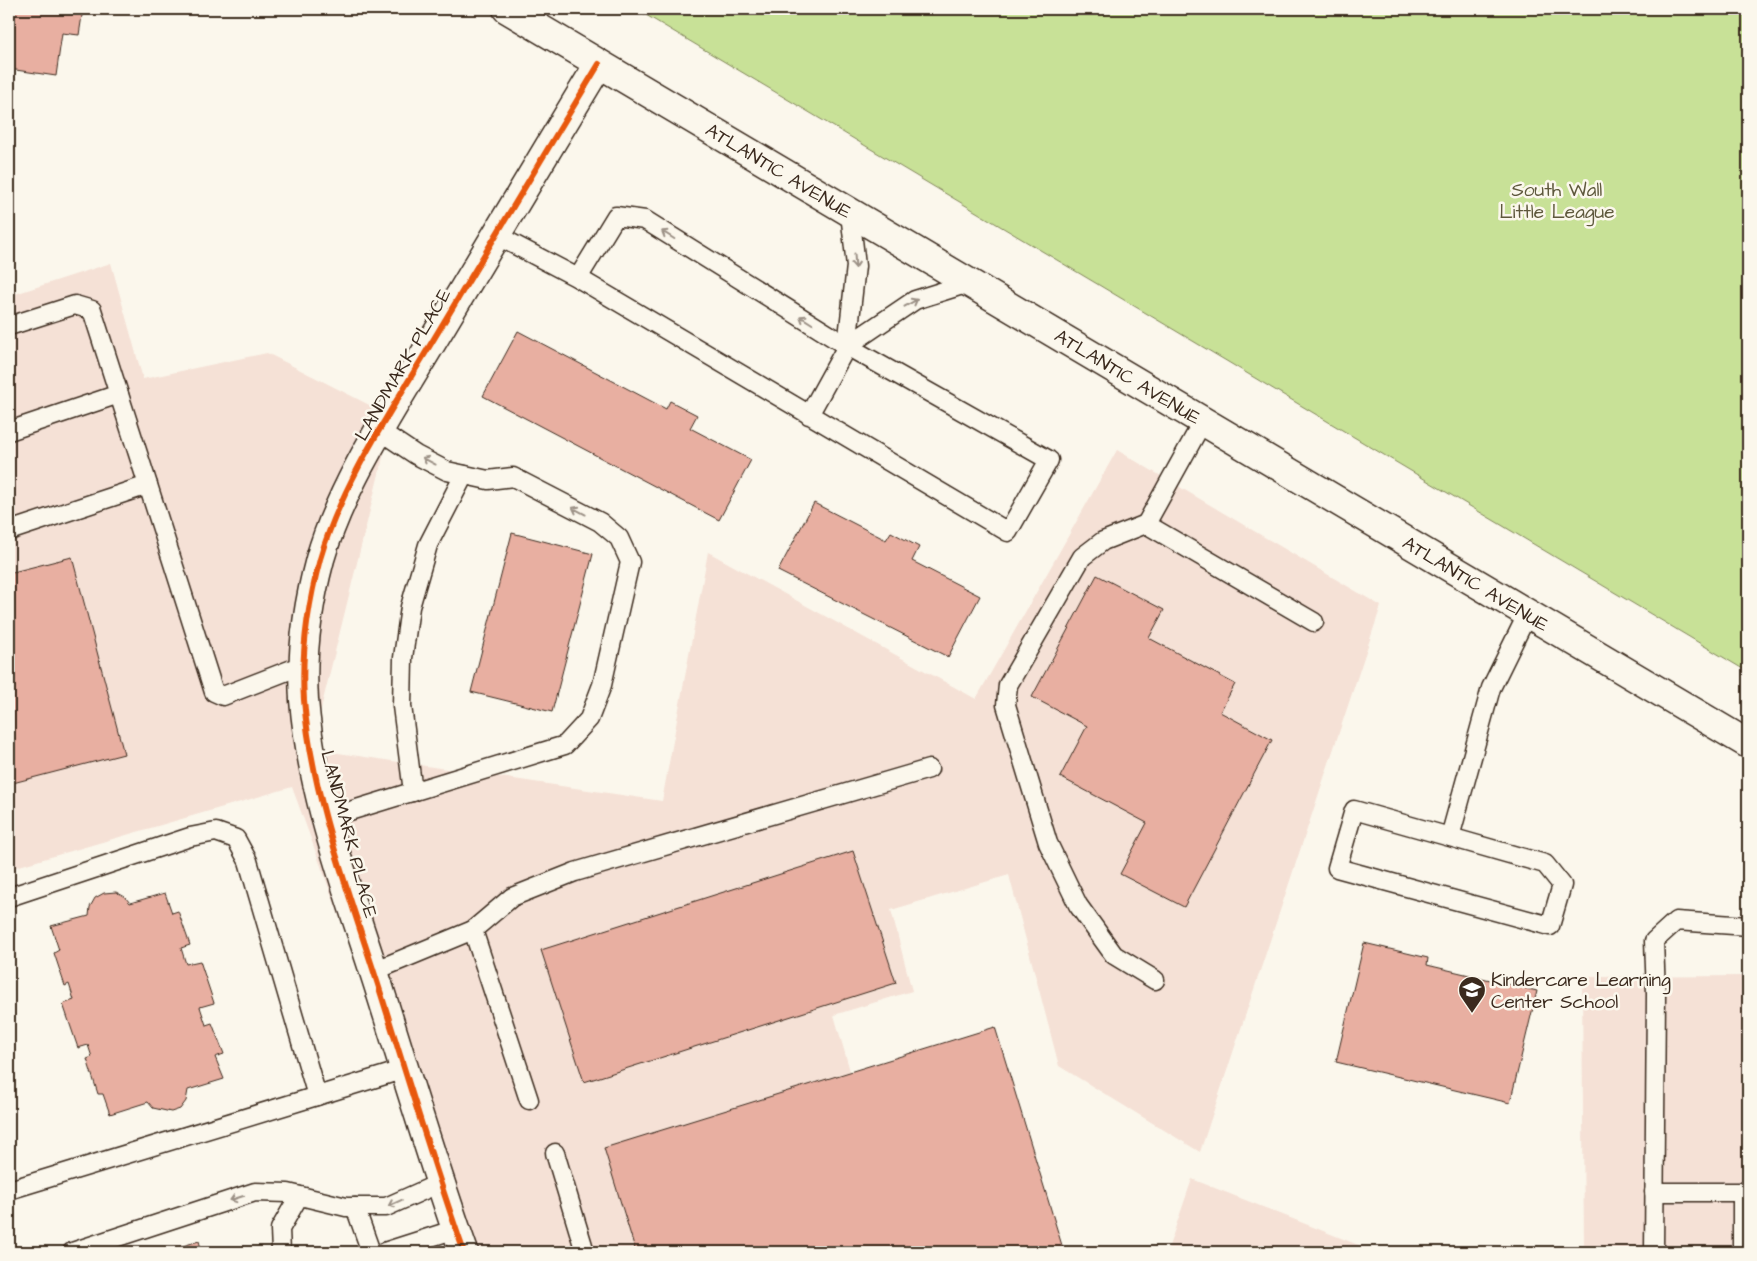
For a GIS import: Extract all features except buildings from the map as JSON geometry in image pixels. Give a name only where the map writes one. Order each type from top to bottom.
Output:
[{"type":"main road","name":"ATLANTIC AVENUE","points":[[506,9],[1748,744]]},
{"type":"main road","name":"LANDMARK PLACE","points":[[460,1241],[374,971],[313,766],[304,698],[304,664],[310,604],[321,558],[339,508],[380,431],[599,64]]},
{"type":"lane","points":[[809,415],[847,346],[856,266],[850,212]]},
{"type":"lane","points":[[496,235],[578,278],[1008,532],[1049,460],[847,346],[645,220],[616,216],[578,278]]},
{"type":"lane","points":[[847,346],[881,321],[915,300],[969,283]]},
{"type":"lane","points":[[9,326],[75,305],[92,310],[214,692],[222,696],[304,664]]},
{"type":"lane","points":[[9,430],[119,394]]},
{"type":"lane","points":[[1155,980],[1114,955],[1078,906],[1048,843],[1006,704],[1008,685],[1082,556],[1103,541],[1146,524],[1203,421]]},
{"type":"lane","points":[[328,818],[565,745],[589,719],[602,685],[630,562],[619,538],[600,522],[513,477],[488,480],[439,467],[380,431]]},
{"type":"lane","points":[[413,792],[402,706],[404,658],[410,607],[428,545],[464,475]]},
{"type":"lane","points":[[9,531],[148,486]]},
{"type":"lane","points":[[1146,524],[1314,622]]},
{"type":"lane","points":[[1450,837],[1491,688],[1528,613]]},
{"type":"lane","points":[[374,971],[473,930],[512,897],[575,872],[928,769]]},
{"type":"lane","points":[[1354,810],[1450,837],[1545,864],[1562,885],[1550,926],[1337,868],[1354,810]]},
{"type":"lane","points":[[9,897],[190,837],[216,832],[236,839],[248,861],[317,1096]]},
{"type":"lane","points":[[1654,1252],[1656,994],[1654,941],[1676,921],[1748,926]]},
{"type":"lane","points":[[473,930],[529,1100]]},
{"type":"lane","points":[[9,1190],[405,1069]]},
{"type":"lane","points":[[555,1154],[585,1252]]},
{"type":"lane","points":[[72,1252],[255,1192],[298,1196],[346,1207],[386,1207],[440,1183]]},
{"type":"lane","points":[[1654,1192],[1742,1192],[1742,1252]]},
{"type":"lane","points":[[281,1252],[280,1229],[298,1196]]},
{"type":"lane","points":[[355,1207],[371,1252]]},
{"type":"lane","points":[[384,1252],[460,1241]]},
{"type":"shaded area","points":[[111,263],[143,379],[267,353],[393,417],[311,749],[662,801],[708,552],[976,699],[1117,450],[1381,606],[1200,1152],[1059,1066],[1009,875],[891,910],[912,991],[834,1015],[902,1252],[462,1252],[292,787],[9,869],[9,296]]},
{"type":"shaded area","points":[[1748,976],[1748,1252],[1584,1252],[1582,977]]},
{"type":"shaded area","points":[[1192,1179],[1376,1252],[1167,1252]]},
{"type":"green space","name":"South Wall Little League","points":[[636,9],[1748,9],[1748,672]]},
{"type":"cycle path","points":[[464,1252],[324,812],[308,737],[304,700],[306,629],[320,559],[340,504],[353,477],[383,423],[599,64]]},
{"type":"place","name":"Kindercare Learning Center School","points":[[1472,1014]]}]
